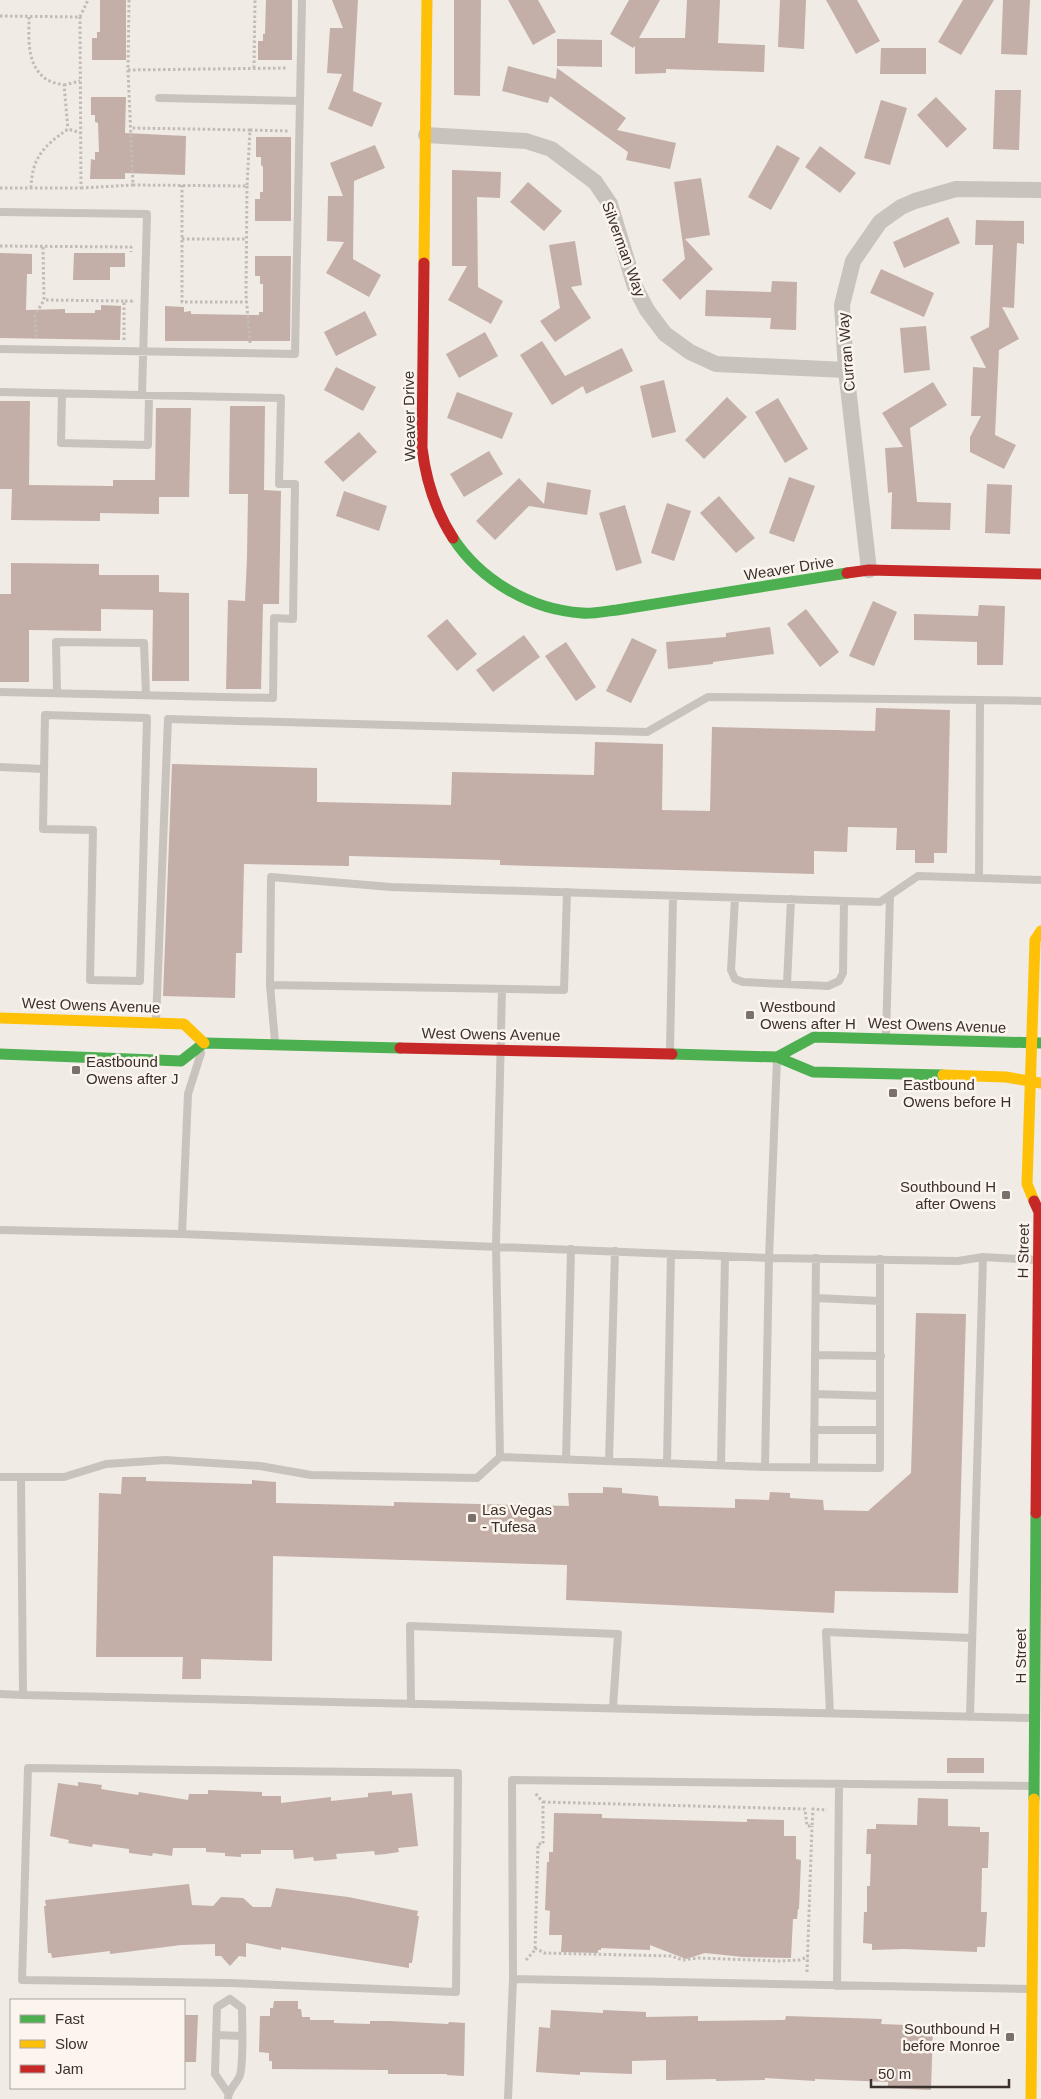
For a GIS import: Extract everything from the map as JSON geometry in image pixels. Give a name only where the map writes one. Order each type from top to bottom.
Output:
[{"type":"street","name":"Weaver Drive","points":[[427,0],[422,448],[426,476],[438,510],[463,551],[479,568],[502,586],[524,599],[562,610],[583,613],[617,610],[869,570],[1041,574]]},
{"type":"street","name":"Silverman Way","points":[[426,135],[526,141],[551,149],[595,182],[610,204],[635,287],[647,310],[665,334],[690,352],[716,364],[846,370]]},
{"type":"street","name":"Curran Way","points":[[869,570],[846,370],[842,305],[852,261],[880,222],[901,207],[956,189],[1041,190]]},
{"type":"street","name":"H Street","points":[[1031,2099],[1032,1989],[1037,1837],[1034,1786],[1038,1674],[1038,1260],[1040,1211],[1027,1184],[1036,1082],[1035,940],[1041,932]]},
{"type":"street","name":"West Owens Avenue","points":[[0,1018],[184,1024],[204,1043],[777,1057],[812,1072],[1006,1077],[1036,1082]]},
{"type":"street","name":"West Owens Avenue","points":[[777,1057],[814,1037],[1037,1043]]},
{"type":"street","points":[[0,1054],[181,1061],[204,1043]]},
{"type":"lane","points":[[0,350],[295,354],[302,0]]},
{"type":"lane","points":[[159,98],[300,101]]},
{"type":"lane","points":[[0,212],[147,214],[144,352],[148,445],[61,443],[62,394]]},
{"type":"lane","points":[[0,392],[282,398],[280,484],[296,484],[293,618],[274,618],[273,698],[0,692]]},
{"type":"lane","points":[[57,694],[56,642],[144,643],[146,695]]},
{"type":"lane","points":[[156,1022],[168,719],[647,732],[708,697],[1041,701]]},
{"type":"lane","points":[[979,878],[980,700]]},
{"type":"lane","points":[[45,715],[147,718],[140,981],[90,980],[93,830],[43,829],[44,769],[45,715]]},
{"type":"lane","points":[[0,767],[44,769]]},
{"type":"lane","points":[[275,1044],[270,985],[271,877],[391,887],[880,902],[918,876],[1041,880]]},
{"type":"lane","points":[[270,985],[564,990],[567,892]]},
{"type":"lane","points":[[670,1053],[673,896]]},
{"type":"lane","points":[[886,1039],[890,896]]},
{"type":"lane","points":[[735,898],[731,970],[736,979],[743,982],[828,986],[839,981],[843,973],[844,901]]},
{"type":"lane","points":[[787,984],[791,899]]},
{"type":"lane","points":[[500,1457],[496,1246],[502,989]]},
{"type":"lane","points":[[182,1234],[188,1094],[204,1043]]},
{"type":"lane","points":[[765,1467],[769,1258],[777,1057]]},
{"type":"lane","points":[[0,1230],[182,1234],[769,1258],[880,1258],[958,1261],[983,1257],[1038,1260]]},
{"type":"lane","points":[[566,1459],[571,1250]]},
{"type":"lane","points":[[609,1461],[615,1252]]},
{"type":"lane","points":[[667,1463],[671,1254]]},
{"type":"lane","points":[[721,1465],[726,1256]]},
{"type":"lane","points":[[970,1716],[983,1257]]},
{"type":"lane","points":[[814,1467],[816,1258]]},
{"type":"lane","points":[[0,1477],[64,1477],[106,1464],[165,1460],[260,1466],[312,1475],[477,1478],[500,1457],[765,1467],[880,1468],[880,1258]]},
{"type":"lane","points":[[816,1298],[880,1301]]},
{"type":"lane","points":[[815,1355],[880,1356]]},
{"type":"lane","points":[[815,1394],[880,1396]]},
{"type":"lane","points":[[814,1430],[880,1430]]},
{"type":"lane","points":[[21,1478],[23,1695]]},
{"type":"lane","points":[[410,1704],[410,1626],[618,1634],[613,1707]]},
{"type":"lane","points":[[830,1714],[826,1632],[972,1638]]},
{"type":"lane","points":[[0,1694],[1035,1718]]},
{"type":"lane","points":[[28,1768],[458,1773],[456,1992],[230,1983],[22,1980],[28,1768]]},
{"type":"lane","points":[[508,2099],[513,1976],[512,1780],[1034,1786]]},
{"type":"lane","points":[[838,1986],[839,1785]]},
{"type":"lane","points":[[513,1976],[838,1986],[1032,1989]]},
{"type":"lane","points":[[230,1983],[230,1999]]},
{"type":"lane","points":[[230,1999],[242,2008],[242,2036],[240,2076],[228,2096],[215,2074],[217,2007],[230,1999]]},
{"type":"lane","points":[[216,2035],[242,2036]]},
{"type":"path","points":[[80,188],[80,17],[88,0]]},
{"type":"path","points":[[129,0],[128,70],[133,185]]},
{"type":"path","points":[[254,68],[255,0]]},
{"type":"path","points":[[0,16],[80,17]]},
{"type":"path","points":[[29,17],[29,47],[35,68],[46,80],[64,86],[80,80]]},
{"type":"path","points":[[128,70],[300,68]]},
{"type":"path","points":[[64,86],[68,129]]},
{"type":"path","points":[[131,128],[299,132]]},
{"type":"path","points":[[68,129],[80,133]]},
{"type":"path","points":[[31,188],[32,172],[38,157],[50,142],[68,129]]},
{"type":"path","points":[[250,130],[247,240],[247,302],[250,353]]},
{"type":"path","points":[[0,188],[80,188],[133,185],[248,186]]},
{"type":"path","points":[[182,185],[182,302],[247,302]]},
{"type":"path","points":[[182,239],[247,240]]},
{"type":"path","points":[[0,246],[131,247],[131,256]]},
{"type":"path","points":[[36,350],[35,315],[44,300],[43,246]]},
{"type":"path","points":[[44,300],[132,301],[132,292]]},
{"type":"path","points":[[123,352],[124,301]]},
{"type":"path","points":[[512,1783],[531,1788],[543,1802],[543,1844],[538,1844],[535,1948],[513,1976]]},
{"type":"path","points":[[543,1802],[805,1810],[807,1826],[812,1826]]},
{"type":"path","points":[[812,1985],[807,1976],[813,1809],[838,1812]]},
{"type":"path","points":[[535,1948],[544,1953],[671,1956],[683,1960],[698,1958],[779,1961],[799,1960],[808,1957]]},
{"type":"building","points":[[100,0],[126,0],[126,60],[92,60],[92,38],[97,38],[97,32],[100,32]]},
{"type":"building","points":[[266,0],[292,0],[292,60],[258,60],[258,41],[263,41],[263,34],[265,34]]},
{"type":"building","points":[[332,0],[358,0],[353,91],[382,103],[372,127],[328,109],[342,74],[327,73],[330,28],[343,28]]},
{"type":"building","points":[[454,0],[481,0],[480,96],[454,95]]},
{"type":"building","points":[[508,0],[538,0],[556,32],[533,45]]},
{"type":"building","points":[[629,0],[660,0],[639,38],[685,38],[687,0],[720,0],[718,43],[765,45],[764,72],[666,69],[666,73],[635,74],[635,46],[633,48],[610,34]]},
{"type":"building","points":[[780,0],[806,0],[804,49],[778,47]]},
{"type":"building","points":[[826,0],[857,0],[880,41],[856,54]]},
{"type":"building","points":[[963,0],[994,0],[961,55],[938,42]]},
{"type":"building","points":[[1003,0],[1030,0],[1027,55],[1001,54]]},
{"type":"building","points":[[557,39],[602,40],[602,67],[557,66]]},
{"type":"building","points":[[881,48],[926,48],[926,74],[880,74]]},
{"type":"building","points":[[508,66],[556,79],[557,68],[626,118],[617,130],[676,143],[670,169],[626,160],[628,152],[550,96],[548,103],[502,91]]},
{"type":"building","points":[[995,90],[1021,90],[1019,150],[993,149]]},
{"type":"building","points":[[91,97],[126,97],[125,133],[186,136],[185,175],[125,173],[125,179],[90,179],[91,159],[95,160],[95,152],[99,152],[98,123],[95,122],[95,115],[91,115]]},
{"type":"building","points":[[936,97],[967,129],[947,148],[917,115]]},
{"type":"building","points":[[881,100],[907,108],[890,165],[864,158]]},
{"type":"building","points":[[256,137],[291,137],[291,221],[255,221],[255,199],[260,199],[260,192],[263,192],[263,167],[261,165],[261,157],[256,157]]},
{"type":"building","points":[[375,145],[385,168],[354,181],[353,259],[381,275],[369,297],[326,273],[344,242],[327,241],[328,196],[343,196],[330,163]]},
{"type":"building","points":[[777,145],[800,158],[771,210],[748,197]]},
{"type":"building","points":[[820,146],[856,173],[840,193],[805,167]]},
{"type":"building","points":[[452,170],[501,172],[500,198],[477,197],[478,287],[503,301],[491,324],[448,300],[467,266],[452,266]]},
{"type":"building","points":[[701,178],[710,235],[685,239],[713,269],[680,300],[662,280],[685,259],[674,182]]},
{"type":"building","points":[[528,182],[562,211],[544,231],[510,202]]},
{"type":"building","points":[[948,217],[960,243],[904,268],[893,242]]},
{"type":"building","points":[[976,220],[1024,221],[1024,244],[1017,243],[1014,308],[1002,307],[1019,339],[999,350],[995,435],[1016,445],[1004,469],[970,452],[970,437],[981,416],[971,416],[973,367],[986,368],[970,337],[989,327],[993,245],[975,245]]},
{"type":"building","points":[[575,241],[582,285],[571,287],[591,318],[555,342],[540,321],[560,308],[549,245]]},
{"type":"building","points":[[0,253],[32,254],[32,274],[27,274],[26,310],[65,309],[65,313],[95,313],[95,310],[101,310],[101,305],[121,306],[120,340],[0,338]]},
{"type":"building","points":[[74,253],[125,253],[125,267],[110,267],[110,280],[73,280]]},
{"type":"building","points":[[255,256],[291,256],[290,341],[165,341],[165,306],[184,307],[184,312],[191,311],[191,314],[259,315],[259,312],[263,312],[263,284],[260,284],[260,276],[255,276]]},
{"type":"building","points":[[881,269],[934,293],[924,317],[870,293]]},
{"type":"building","points":[[772,281],[797,282],[796,330],[770,329],[771,318],[705,316],[706,290],[771,292]]},
{"type":"building","points":[[365,311],[377,335],[336,356],[324,332]]},
{"type":"building","points":[[926,326],[930,370],[904,373],[900,328]]},
{"type":"building","points":[[485,332],[498,356],[459,378],[446,354]]},
{"type":"building","points":[[542,341],[565,376],[622,348],[633,371],[586,394],[583,386],[552,405],[520,355]]},
{"type":"building","points":[[336,367],[376,387],[363,411],[324,390]]},
{"type":"building","points":[[664,380],[676,432],[652,438],[640,386]]},
{"type":"building","points":[[933,382],[947,405],[910,428],[917,502],[951,503],[950,530],[891,529],[892,492],[888,493],[885,448],[903,447],[882,413]]},
{"type":"building","points":[[457,392],[513,413],[502,439],[447,418]]},
{"type":"building","points":[[727,397],[747,417],[704,459],[685,440]]},
{"type":"building","points":[[778,398],[808,449],[785,463],[755,412]]},
{"type":"building","points":[[0,401],[30,401],[29,485],[113,486],[113,480],[155,480],[156,408],[191,408],[189,497],[159,497],[159,514],[100,513],[100,521],[11,520],[12,489],[0,489]]},
{"type":"building","points":[[230,406],[265,406],[264,490],[281,491],[279,604],[263,604],[261,689],[226,689],[228,600],[245,601],[248,494],[229,494]]},
{"type":"building","points":[[359,432],[377,452],[343,482],[324,462]]},
{"type":"building","points":[[489,451],[503,474],[464,497],[450,474]]},
{"type":"building","points":[[789,477],[815,486],[794,542],[769,533]]},
{"type":"building","points":[[519,478],[544,504],[547,482],[591,490],[587,515],[529,506],[495,540],[476,521]]},
{"type":"building","points":[[987,484],[1012,485],[1010,534],[985,533]]},
{"type":"building","points":[[344,491],[387,506],[379,531],[336,516]]},
{"type":"building","points":[[719,496],[755,538],[736,553],[700,513]]},
{"type":"building","points":[[667,503],[691,511],[674,561],[651,553]]},
{"type":"building","points":[[625,505],[642,563],[616,571],[599,513]]},
{"type":"building","points":[[11,563],[99,564],[99,575],[159,575],[159,592],[189,593],[189,681],[152,681],[153,610],[101,609],[101,631],[29,630],[29,682],[0,682],[0,594],[11,594]]},
{"type":"building","points":[[873,601],[897,612],[874,666],[849,656]]},
{"type":"building","points":[[979,605],[1005,606],[1003,665],[977,665],[977,642],[914,640],[914,614],[978,616]]},
{"type":"building","points":[[806,609],[839,652],[820,667],[787,624]]},
{"type":"building","points":[[447,619],[477,654],[457,671],[427,636]]},
{"type":"building","points":[[770,627],[774,654],[668,669],[666,642],[726,637],[726,633]]},
{"type":"building","points":[[524,635],[540,657],[493,692],[476,670]]},
{"type":"building","points":[[632,638],[657,650],[631,703],[606,691]]},
{"type":"building","points":[[566,642],[596,687],[576,701],[545,656]]},
{"type":"building","points":[[876,708],[950,710],[947,853],[934,853],[934,863],[915,863],[915,850],[896,850],[897,828],[848,827],[847,852],[814,851],[814,874],[500,865],[500,860],[349,856],[349,866],[244,864],[242,953],[236,953],[235,998],[163,996],[172,764],[317,768],[317,802],[451,805],[452,772],[594,775],[595,742],[663,744],[662,810],[710,811],[712,727],[875,731]]},
{"type":"building","points":[[916,1313],[966,1314],[958,1593],[835,1591],[834,1613],[566,1600],[567,1565],[273,1556],[272,1661],[201,1659],[201,1679],[182,1679],[183,1657],[96,1657],[99,1493],[121,1494],[122,1477],[146,1477],[146,1481],[252,1484],[252,1480],[276,1482],[276,1503],[394,1506],[394,1502],[569,1506],[568,1493],[603,1493],[603,1487],[622,1488],[622,1493],[658,1496],[659,1506],[735,1508],[735,1499],[769,1500],[770,1492],[790,1493],[790,1498],[823,1500],[824,1510],[868,1511],[911,1473]]},
{"type":"building","points":[[947,1758],[984,1758],[984,1773],[947,1773]]},
{"type":"building","points":[[78,1782],[102,1785],[101,1789],[138,1795],[139,1792],[188,1800],[189,1794],[208,1794],[208,1790],[262,1792],[262,1796],[281,1796],[281,1803],[331,1797],[331,1801],[368,1797],[368,1793],[392,1791],[392,1795],[412,1793],[418,1846],[398,1848],[399,1852],[386,1854],[375,1855],[374,1851],[336,1854],[337,1859],[314,1861],[313,1857],[294,1859],[293,1850],[261,1850],[261,1854],[241,1854],[241,1857],[225,1856],[225,1853],[206,1852],[206,1848],[173,1848],[172,1856],[153,1853],[152,1856],[129,1853],[129,1849],[93,1844],[92,1847],[68,1843],[69,1840],[50,1836],[58,1783],[78,1786]]},
{"type":"building","points":[[918,1798],[948,1799],[948,1826],[980,1827],[980,1832],[989,1832],[988,1868],[982,1868],[981,1912],[987,1912],[985,1947],[977,1947],[977,1952],[904,1949],[872,1950],[872,1944],[863,1943],[864,1912],[867,1912],[867,1886],[870,1886],[871,1854],[866,1854],[867,1829],[876,1829],[876,1824],[917,1825]]},
{"type":"building","points":[[554,1813],[602,1814],[602,1818],[747,1822],[747,1819],[784,1820],[784,1836],[796,1836],[796,1859],[801,1860],[799,1909],[797,1919],[793,1919],[791,1958],[743,1957],[705,1953],[686,1959],[650,1945],[650,1950],[601,1948],[601,1950],[598,1950],[598,1953],[561,1952],[562,1935],[549,1935],[550,1911],[545,1910],[547,1862],[549,1862],[549,1852],[553,1852]]},
{"type":"building","points":[[189,1884],[192,1905],[213,1906],[221,1897],[243,1898],[253,1907],[271,1907],[276,1888],[348,1897],[418,1911],[417,1916],[419,1916],[412,1963],[409,1963],[409,1968],[281,1947],[281,1950],[246,1943],[246,1957],[239,1956],[230,1966],[221,1956],[215,1956],[215,1944],[181,1945],[110,1954],[110,1951],[52,1958],[51,1953],[48,1953],[45,1900]]},
{"type":"building","points":[[274,2001],[298,2001],[298,2009],[301,2009],[302,2017],[310,2017],[310,2020],[334,2020],[334,2023],[370,2024],[370,2021],[389,2021],[465,2023],[464,2076],[447,2074],[388,2074],[388,2070],[272,2069],[269,2053],[259,2052],[260,2016],[270,2016],[270,2008],[273,2008]]},
{"type":"building","points":[[551,2010],[603,2013],[603,2010],[646,2012],[646,2017],[698,2016],[698,2021],[785,2020],[786,2016],[882,2019],[881,2024],[933,2026],[931,2090],[888,2088],[888,2082],[815,2079],[815,2081],[765,2078],[765,2080],[716,2081],[716,2079],[666,2080],[666,2060],[632,2061],[632,2074],[580,2072],[580,2075],[536,2072],[539,2027],[550,2028]]},
{"type":"building","points":[[185,2015],[198,2015],[196,2062],[185,2062]]},
{"type":"traffic: fast","points":[[453,538],[478,567],[493,580],[509,590],[545,606],[563,611],[582,613],[617,610],[847,573]]},
{"type":"traffic: fast","points":[[777,1057],[814,1037],[1041,1043]]},
{"type":"traffic: fast","points":[[0,1054],[181,1061],[204,1043],[400,1048]]},
{"type":"traffic: fast","points":[[672,1054],[777,1057],[813,1072],[943,1075]]},
{"type":"traffic: fast","points":[[1034,1799],[1036,1513]]},
{"type":"traffic: slow","points":[[424,263],[427,0]]},
{"type":"traffic: slow","points":[[1034,1201],[1027,1184],[1035,940],[1041,931]]},
{"type":"traffic: slow","points":[[0,1018],[184,1024],[204,1043]]},
{"type":"traffic: slow","points":[[943,1075],[1006,1077],[1041,1083]]},
{"type":"traffic: slow","points":[[1031,2099],[1034,1799]]},
{"type":"traffic: jam","points":[[424,263],[422,448],[432,495],[441,517],[453,538]]},
{"type":"traffic: jam","points":[[847,573],[869,570],[1041,574]]},
{"type":"traffic: jam","points":[[400,1048],[672,1054]]},
{"type":"traffic: jam","points":[[1034,1201],[1039,1212],[1036,1513]]},
{"type":"place","name":"Westbound Owens after H","points":[[750,1015]]},
{"type":"place","name":"Eastbound Owens after J","points":[[76,1070]]},
{"type":"place","name":"Eastbound Owens before H","points":[[893,1093]]},
{"type":"place","name":"Southbound H after Owens","points":[[1006,1195]]},
{"type":"place","name":"Las Vegas - Tufesa","points":[[472,1518]]},
{"type":"place","name":"Southbound H before Monroe","points":[[1010,2037]]}]
